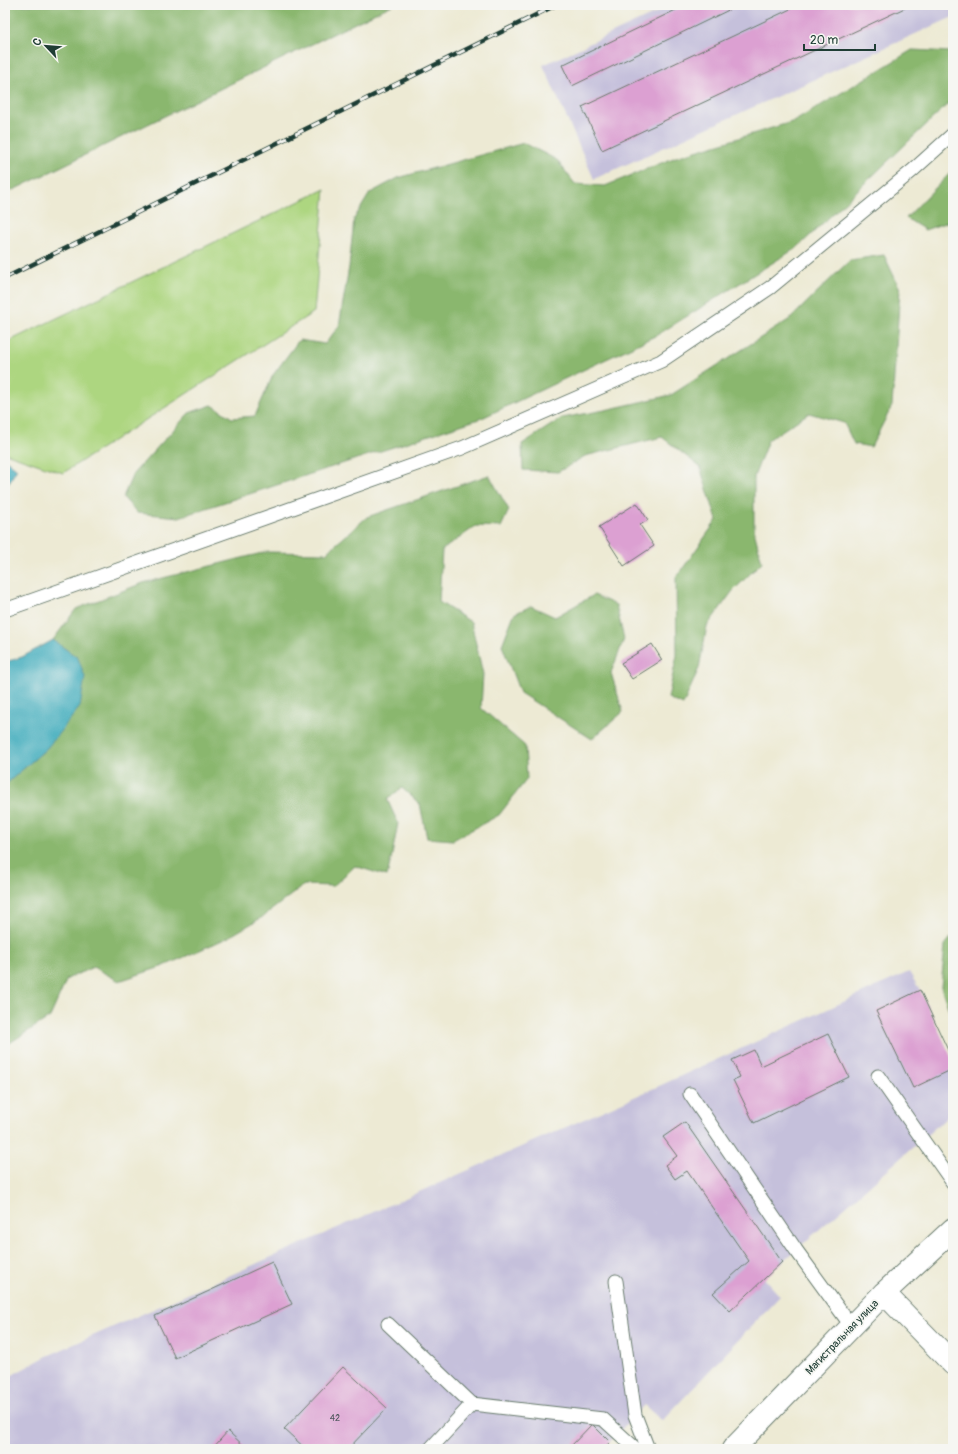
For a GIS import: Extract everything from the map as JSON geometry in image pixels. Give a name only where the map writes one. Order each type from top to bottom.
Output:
[{"type":"main road","name":"Магистральная улица","points":[[733,1449],[884,1293],[953,1229]]},
{"type":"main road","points":[[884,1293],[953,1364]]},
{"type":"lane","points":[[5,610],[462,448],[661,361],[771,287],[912,171],[953,134]]},
{"type":"lane","points":[[878,1076],[953,1183]]},
{"type":"lane","points":[[690,1094],[796,1250],[852,1327]]},
{"type":"lane","points":[[616,1281],[635,1415],[648,1449]]},
{"type":"lane","points":[[388,1324],[472,1404],[603,1419],[636,1449]]},
{"type":"lane","points":[[430,1449],[472,1404]]},
{"type":"shaded area","points":[[673,5],[953,5],[953,17],[594,179],[543,65]]},
{"type":"shaded area","points":[[909,972],[920,990],[953,1061],[953,1112],[764,1278],[780,1296],[662,1421],[644,1405],[603,1449],[5,1449],[5,1379],[45,1357],[659,1086]]},
{"type":"green space","points":[[5,5],[392,5],[5,194]]},
{"type":"green space","points":[[912,50],[953,52],[953,99],[798,247],[657,335],[482,418],[179,517],[137,513],[123,497],[133,474],[189,413],[212,405],[232,418],[255,416],[273,375],[299,340],[325,344],[339,326],[349,267],[354,219],[370,193],[398,178],[524,143],[557,160],[575,184],[605,186],[676,157],[795,121]]},
{"type":"green space","points":[[953,170],[953,220],[925,230],[906,218]]},
{"type":"green space","points":[[325,189],[314,312],[63,473],[5,453],[5,343]]},
{"type":"green space","points":[[884,255],[900,289],[892,406],[871,447],[854,444],[844,423],[809,413],[768,440],[754,477],[754,531],[762,562],[732,592],[707,626],[699,668],[683,705],[668,698],[677,655],[676,578],[717,520],[700,467],[662,437],[585,456],[558,472],[523,470],[522,444],[562,418],[671,395],[790,319],[850,260]]},
{"type":"green space","points":[[489,475],[509,510],[501,527],[476,526],[442,550],[439,602],[471,622],[483,674],[481,708],[525,746],[527,779],[499,815],[453,840],[427,838],[420,804],[402,788],[387,799],[398,823],[387,876],[355,866],[333,886],[304,885],[261,918],[227,938],[164,966],[119,981],[93,967],[67,979],[50,1017],[5,1046],[5,785],[47,748],[78,658],[53,640],[76,609],[143,583],[266,552],[326,553],[367,517]]},
{"type":"green space","points":[[594,595],[616,605],[624,639],[611,673],[623,712],[592,739],[520,693],[502,645],[514,614],[531,606],[555,617]]},
{"type":"green space","points":[[953,935],[953,1022],[941,987],[945,945]]},
{"type":"water","points":[[5,459],[17,469],[5,489]]},
{"type":"water","points":[[53,640],[78,658],[85,677],[80,707],[47,748],[5,785],[5,662],[22,657]]},
{"type":"building","points":[[686,5],[739,5],[572,86],[562,65]]},
{"type":"building","points":[[799,5],[911,5],[602,150],[582,107]]},
{"type":"building","points":[[637,503],[648,520],[640,525],[654,546],[624,566],[599,527]]},
{"type":"building","points":[[652,644],[662,660],[632,679],[621,663]]},
{"type":"building","points":[[920,990],[953,1061],[953,1069],[913,1088],[876,1011]]},
{"type":"building","points":[[828,1034],[849,1077],[754,1123],[733,1080],[740,1077],[732,1060],[754,1050],[761,1066]]},
{"type":"building","points":[[685,1122],[782,1262],[730,1311],[713,1293],[749,1261],[687,1171],[675,1179],[665,1165],[677,1156],[663,1137]]},
{"type":"building","points":[[272,1262],[292,1304],[175,1358],[155,1316]]},
{"type":"building","points":[[343,1367],[387,1408],[348,1449],[306,1449],[284,1429]]},
{"type":"building","points":[[592,1424],[610,1442],[603,1449],[574,1449],[571,1446]]},
{"type":"building","points":[[228,1431],[247,1449],[212,1449]]},
{"type":"railway","points":[[5,278],[556,5]]}]
